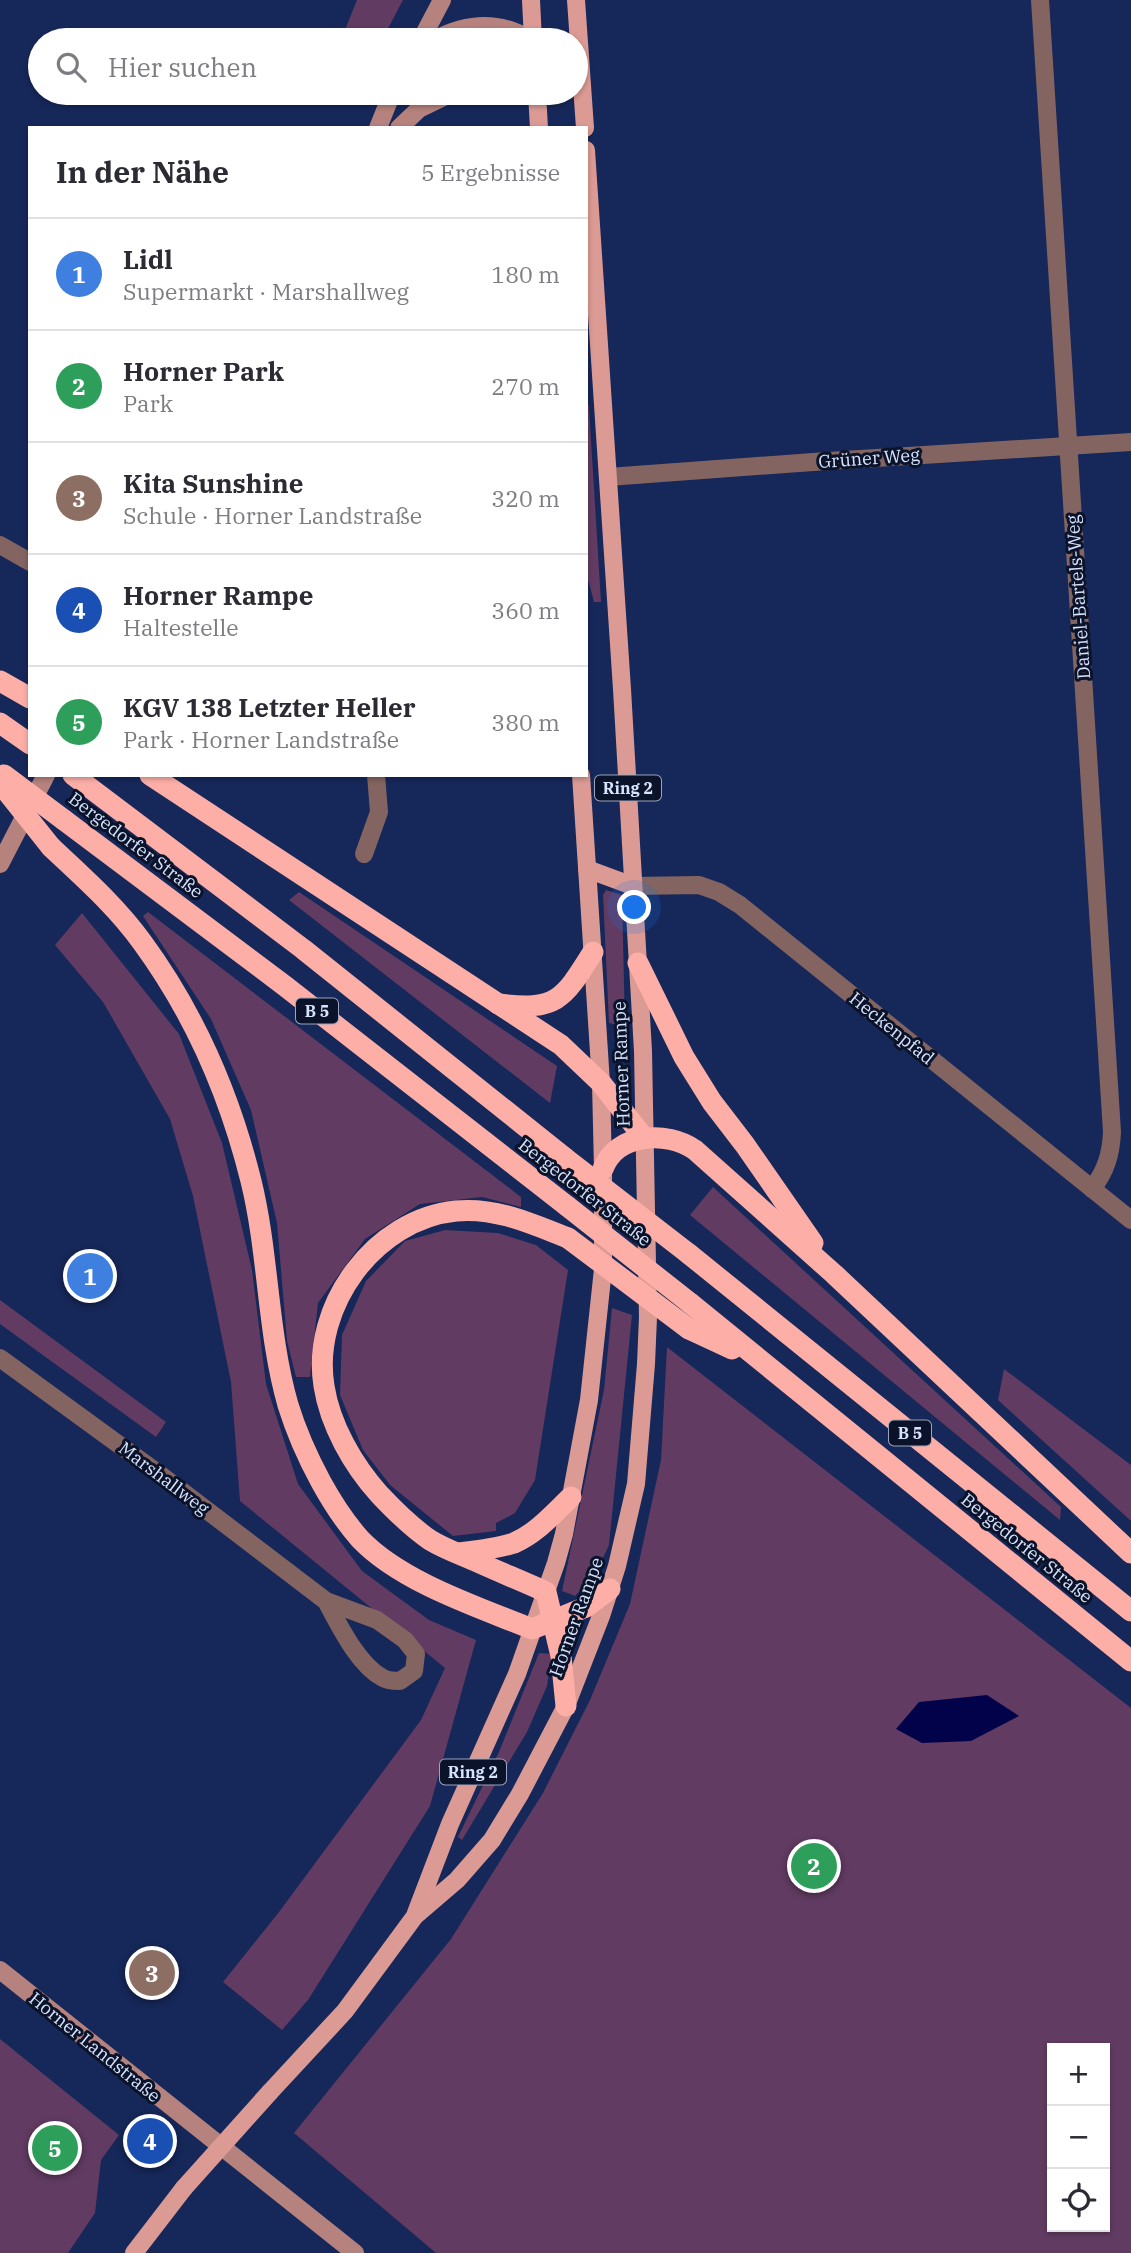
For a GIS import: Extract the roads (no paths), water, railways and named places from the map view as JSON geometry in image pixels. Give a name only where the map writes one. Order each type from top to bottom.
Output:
[{"type":"highway","points":[[0,681],[28,697]]},
{"type":"highway","points":[[0,723],[25,741]]},
{"type":"highway","points":[[1,776],[51,847],[103,895],[141,941],[167,979],[209,1057],[237,1131],[251,1182],[288,1404],[306,1451],[329,1497],[362,1541],[398,1567],[449,1595],[532,1629],[586,1607],[610,1589]]},
{"type":"highway","name":"Bergedorfer Straße","points":[[1,776],[285,986],[567,1206],[1131,1661]]},
{"type":"highway","points":[[153,777],[561,1045],[601,1083],[644,1138]]},
{"type":"highway","name":"Bergedorfer Straße","points":[[78,779],[303,949],[690,1254],[1131,1611]]},
{"type":"highway","points":[[496,1003],[516,1006],[539,1004],[558,998],[575,982],[593,952]]},
{"type":"highway","points":[[638,963],[684,1058],[834,1274]]},
{"type":"highway","points":[[603,1169],[612,1152],[622,1145],[644,1138],[673,1139],[689,1145],[834,1274],[1131,1552]]},
{"type":"highway","points":[[566,1706],[561,1656],[546,1592],[431,1541],[378,1492],[341,1439],[329,1406],[322,1368],[331,1317],[342,1292],[362,1262],[380,1243],[402,1228],[429,1216],[457,1211],[505,1214],[568,1238],[689,1329],[762,1364]]},
{"type":"highway","points":[[456,1553],[487,1550],[515,1542],[540,1527],[571,1497]]},
{"type":"main road","points":[[427,28],[442,0]]},
{"type":"main road","points":[[531,0],[532,28]]},
{"type":"main road","points":[[576,0],[577,28]]},
{"type":"main road","points":[[461,28],[478,25],[502,28]]},
{"type":"main road","points":[[380,126],[388,105]]},
{"type":"main road","points":[[401,126],[427,105]]},
{"type":"main road","points":[[538,105],[539,126]]},
{"type":"main road","points":[[581,105],[585,126]]},
{"type":"main road","name":"Horner Rampe","points":[[134,2253],[184,2188],[345,2011],[415,1916],[457,1880],[492,1840],[546,1748],[566,1706],[610,1589],[636,1484],[648,1317],[638,963],[588,184]]},
{"type":"main road","points":[[0,864],[45,777]]},
{"type":"main road","name":"Horner Rampe","points":[[415,1916],[450,1824],[517,1674],[546,1592],[564,1534],[589,1400],[603,1269],[603,1169],[601,1083],[581,777]]},
{"type":"main road","points":[[587,869],[633,886]]},
{"type":"main road","name":"Horner Landstraße","points":[[0,1970],[355,2253]]},
{"type":"street","name":"Daniel-Bartels-Weg","points":[[1040,0],[1112,1132],[1109,1160],[1092,1189]]},
{"type":"street","name":"Grüner Weg","points":[[608,477],[1131,442]]},
{"type":"street","points":[[0,545],[28,561]]},
{"type":"street","points":[[364,854],[379,813],[376,777]]},
{"type":"street","name":"Heckenpfad","points":[[633,886],[699,885],[719,892],[740,905],[1131,1220]]},
{"type":"street","name":"Marshallweg","points":[[0,1358],[162,1476],[326,1601],[377,1619],[405,1640],[416,1654],[414,1671],[400,1681],[384,1679],[368,1665],[343,1634],[326,1601]]},
{"type":"place","name":"Lidl","points":[[90,1276]]},
{"type":"place","name":"Horner Park","points":[[814,1866]]},
{"type":"place","name":"Kita Sunshine","points":[[152,1973]]},
{"type":"place","name":"Horner Rampe","points":[[150,2141]]},
{"type":"place","name":"KGV 138 Letzter Heller","points":[[55,2148]]}]
